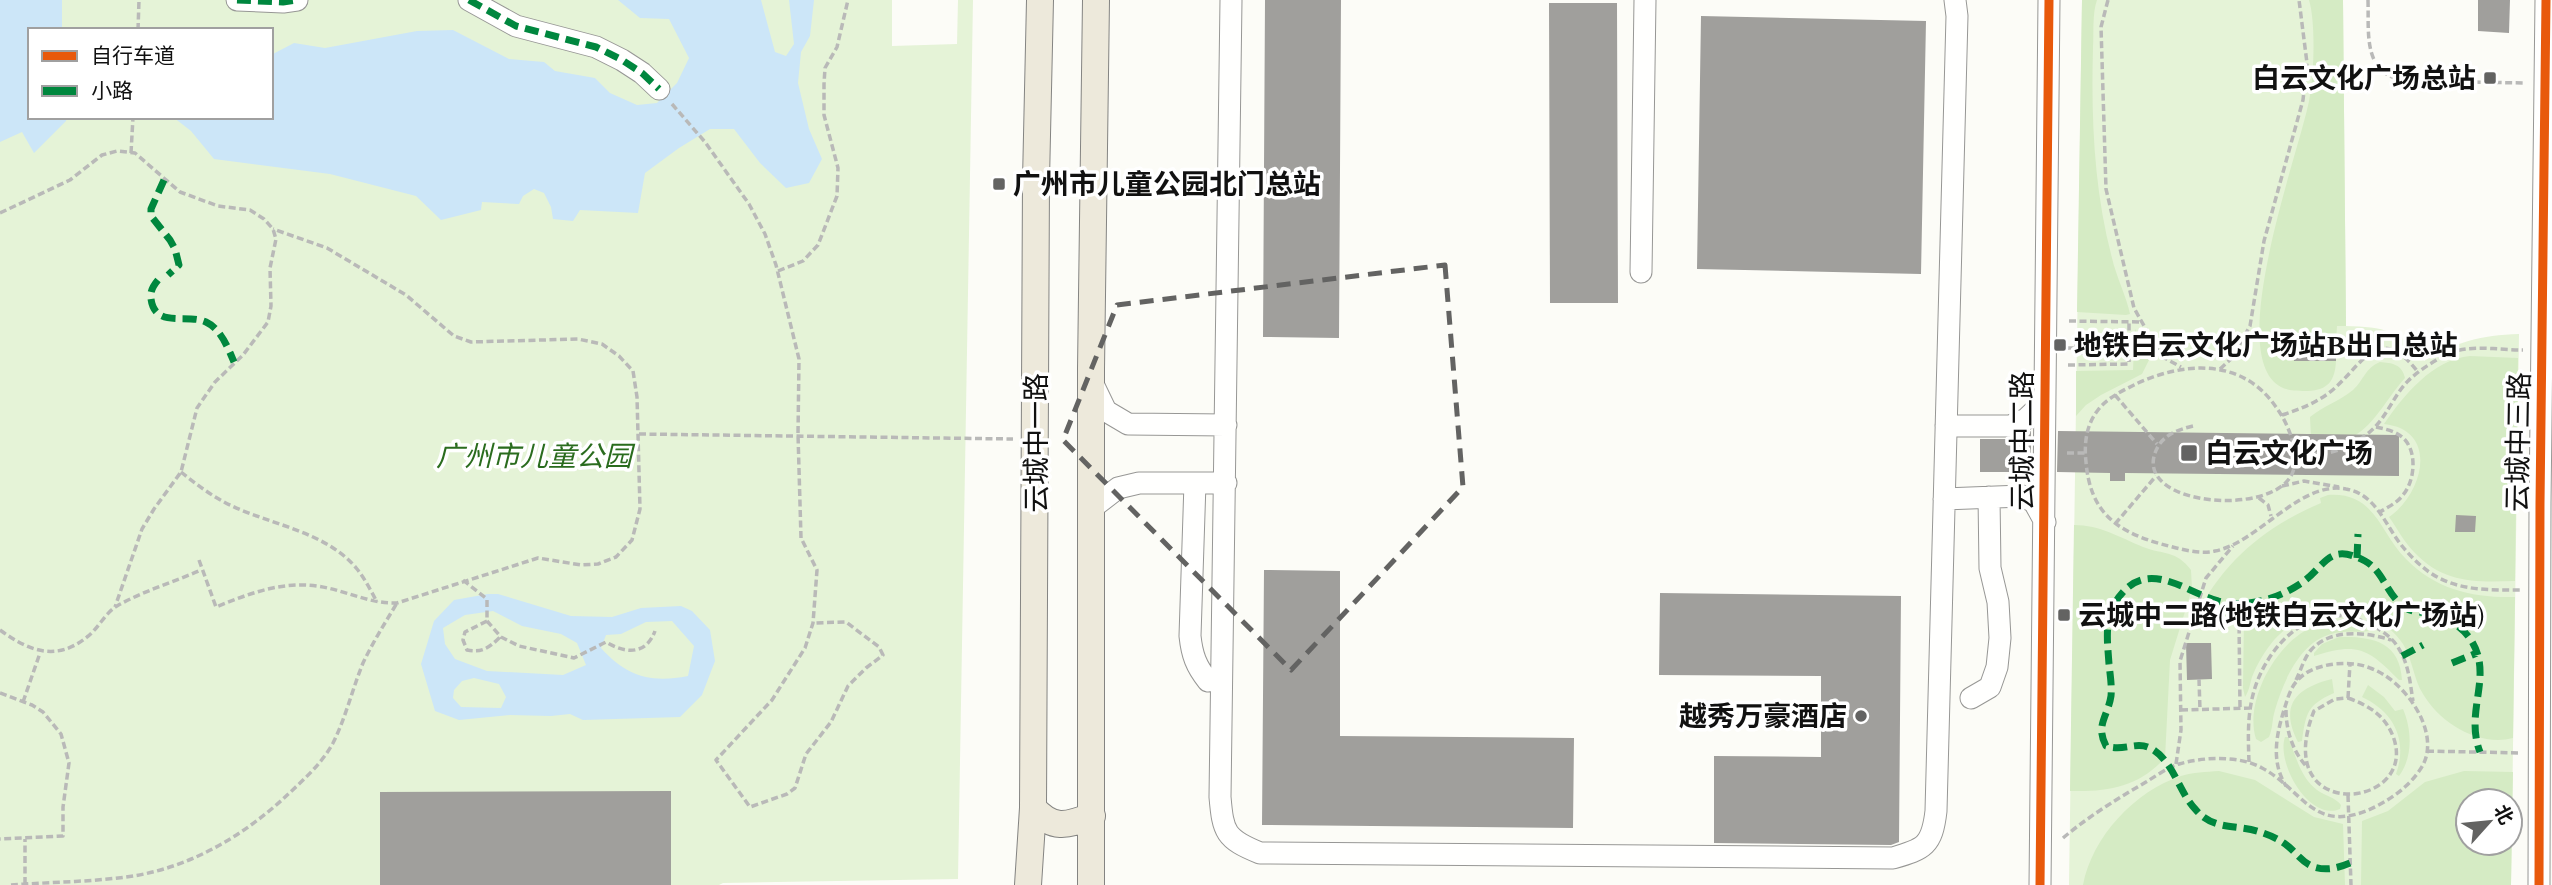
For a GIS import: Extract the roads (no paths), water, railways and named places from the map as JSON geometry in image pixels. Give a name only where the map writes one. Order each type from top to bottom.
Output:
[{"type":"main road","name":"云城中一路","points":[[1026,880],[1033,808],[1036,180],[1040,0]]},
{"type":"main road","name":"云城中一路","points":[[1091,885],[1096,0]]},
{"type":"main road","points":[[1033,808],[1042,818],[1061,825],[1092,816],[1101,885]]},
{"type":"street","points":[[237,0],[297,0]]},
{"type":"street","points":[[469,0],[516,26],[596,47],[632,66],[659,89]]},
{"type":"street","points":[[1231,0],[1220,797],[1223,827],[1240,845],[1260,852],[1892,858],[1920,850],[1934,831],[1936,811],[1957,16],[1955,0]]},
{"type":"street","points":[[1641,272],[1645,0]]},
{"type":"street","name":"云城中二路","points":[[2040,884],[2049,0]]},
{"type":"street","name":"云城中三路","points":[[2539,885],[2538,590],[2546,0]]},
{"type":"street","points":[[1092,382],[1106,411],[1128,424],[1226,425]]},
{"type":"street","points":[[1946,426],[2010,426],[2026,419],[2045,401]]},
{"type":"street","points":[[1092,508],[1118,488],[1139,482],[1226,483]]},
{"type":"street","points":[[1195,483],[1190,636],[1192,655],[1198,669],[1208,681]]},
{"type":"street","points":[[1944,499],[2022,496],[2034,502],[2045,523]]},
{"type":"street","points":[[1971,698],[1990,687],[1997,667],[2000,638],[1998,602],[1990,568],[1989,497]]},
{"type":"water","points":[[0,0],[62,0],[63,28],[28,28],[28,119],[66,121],[34,153],[22,132],[0,142]]},
{"type":"water","points":[[618,0],[761,0],[775,52],[786,56],[794,44],[789,0],[814,0],[810,36],[801,52],[798,83],[809,129],[822,159],[809,183],[786,188],[760,163],[734,129],[710,129],[645,173],[638,213],[580,210],[573,221],[553,219],[544,193],[534,189],[523,196],[519,204],[482,202],[481,210],[441,220],[416,196],[330,174],[214,159],[191,131],[176,119],[273,119],[273,54],[294,43],[325,48],[417,31],[453,30],[509,59],[544,62],[555,71],[595,78],[610,93],[637,105],[657,103],[677,83],[689,58],[669,19],[640,18]]},
{"type":"water","points":[[498,594],[571,616],[612,617],[641,608],[681,606],[692,611],[710,630],[715,661],[702,695],[680,717],[583,720],[570,714],[510,715],[459,720],[435,711],[421,664],[434,621],[454,600]],"holes":[[[493,611],[522,626],[561,634],[577,643],[586,665],[563,675],[487,671],[455,659],[445,644],[443,628],[465,615]],[[672,621],[694,646],[688,676],[662,679],[640,675],[620,666],[601,648],[606,635],[621,634],[646,622]],[[474,678],[499,684],[506,697],[501,708],[461,707],[453,698],[454,690],[462,681]]]},
{"type":"place","name":"白云文化广场总站","points":[[2490,78]]},
{"type":"place","name":"广州市儿童公园北门总站","points":[[999,184]]},
{"type":"place","name":"地铁白云文化广场站B出口总站","points":[[2060,345]]},
{"type":"place","name":"白云文化广场","points":[[2189,453]]},
{"type":"place","name":"云城中二路(地铁白云文化广场站)","points":[[2064,615]]},
{"type":"place","name":"越秀万豪酒店","points":[[1861,716]]},
{"type":"park label","name":"广州市儿童公园","points":[[534,456]]}]
